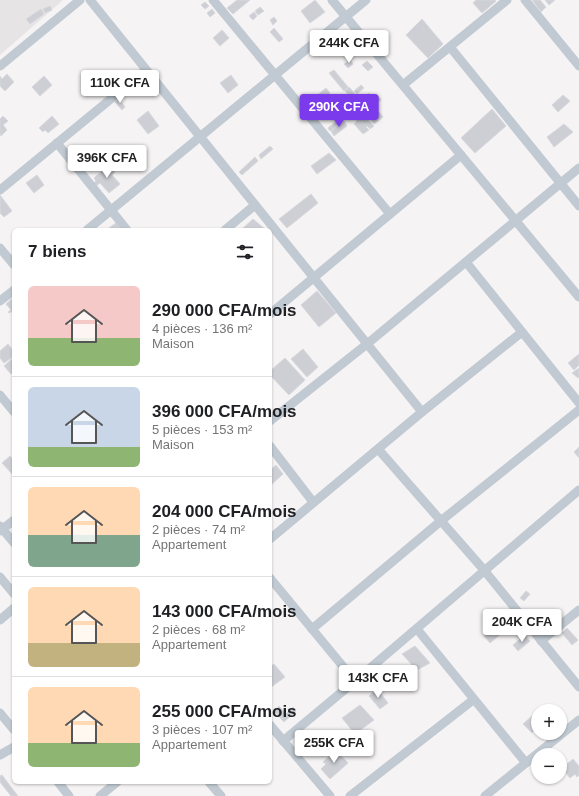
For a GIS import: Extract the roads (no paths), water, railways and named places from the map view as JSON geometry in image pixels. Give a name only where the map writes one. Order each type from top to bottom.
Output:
[{"type":"street","points":[[0,66],[80,0]]},
{"type":"street","points":[[90,0],[422,412]]},
{"type":"street","points":[[214,0],[274,75],[390,214]]},
{"type":"street","points":[[332,0],[579,297]]},
{"type":"street","points":[[90,228],[366,0]]},
{"type":"street","points":[[402,85],[507,0]]},
{"type":"street","points":[[524,0],[579,66]]},
{"type":"street","points":[[450,47],[579,206]]},
{"type":"street","points":[[0,190],[146,70]]},
{"type":"street","points":[[57,143],[125,228]]},
{"type":"street","points":[[272,312],[461,155]]},
{"type":"street","points":[[272,419],[367,344],[579,168]]},
{"type":"street","points":[[227,228],[255,205]]},
{"type":"street","points":[[0,248],[12,263]]},
{"type":"street","points":[[466,262],[579,403]]},
{"type":"street","points":[[0,301],[12,292]]},
{"type":"street","points":[[272,537],[422,412],[522,332]]},
{"type":"street","points":[[0,395],[12,410]]},
{"type":"street","points":[[312,628],[442,520],[579,410]]},
{"type":"street","points":[[272,449],[313,502]]},
{"type":"street","points":[[378,449],[442,520],[579,687]]},
{"type":"street","points":[[283,741],[579,490]]},
{"type":"street","points":[[12,521],[1,528],[12,541]]},
{"type":"street","points":[[0,577],[12,592]]},
{"type":"street","points":[[272,580],[355,681]]},
{"type":"street","points":[[0,620],[12,610]]},
{"type":"street","points":[[541,641],[579,610]]},
{"type":"street","points":[[417,628],[473,700],[526,763]]},
{"type":"street","points":[[350,796],[473,700]]},
{"type":"street","points":[[0,713],[12,728]]},
{"type":"street","points":[[486,796],[579,720]]},
{"type":"street","points":[[272,727],[330,796]]},
{"type":"street","points":[[0,755],[12,748]]},
{"type":"street","points":[[60,784],[69,796]]},
{"type":"street","points":[[100,796],[115,784]]},
{"type":"street","points":[[211,784],[221,796]]}]
